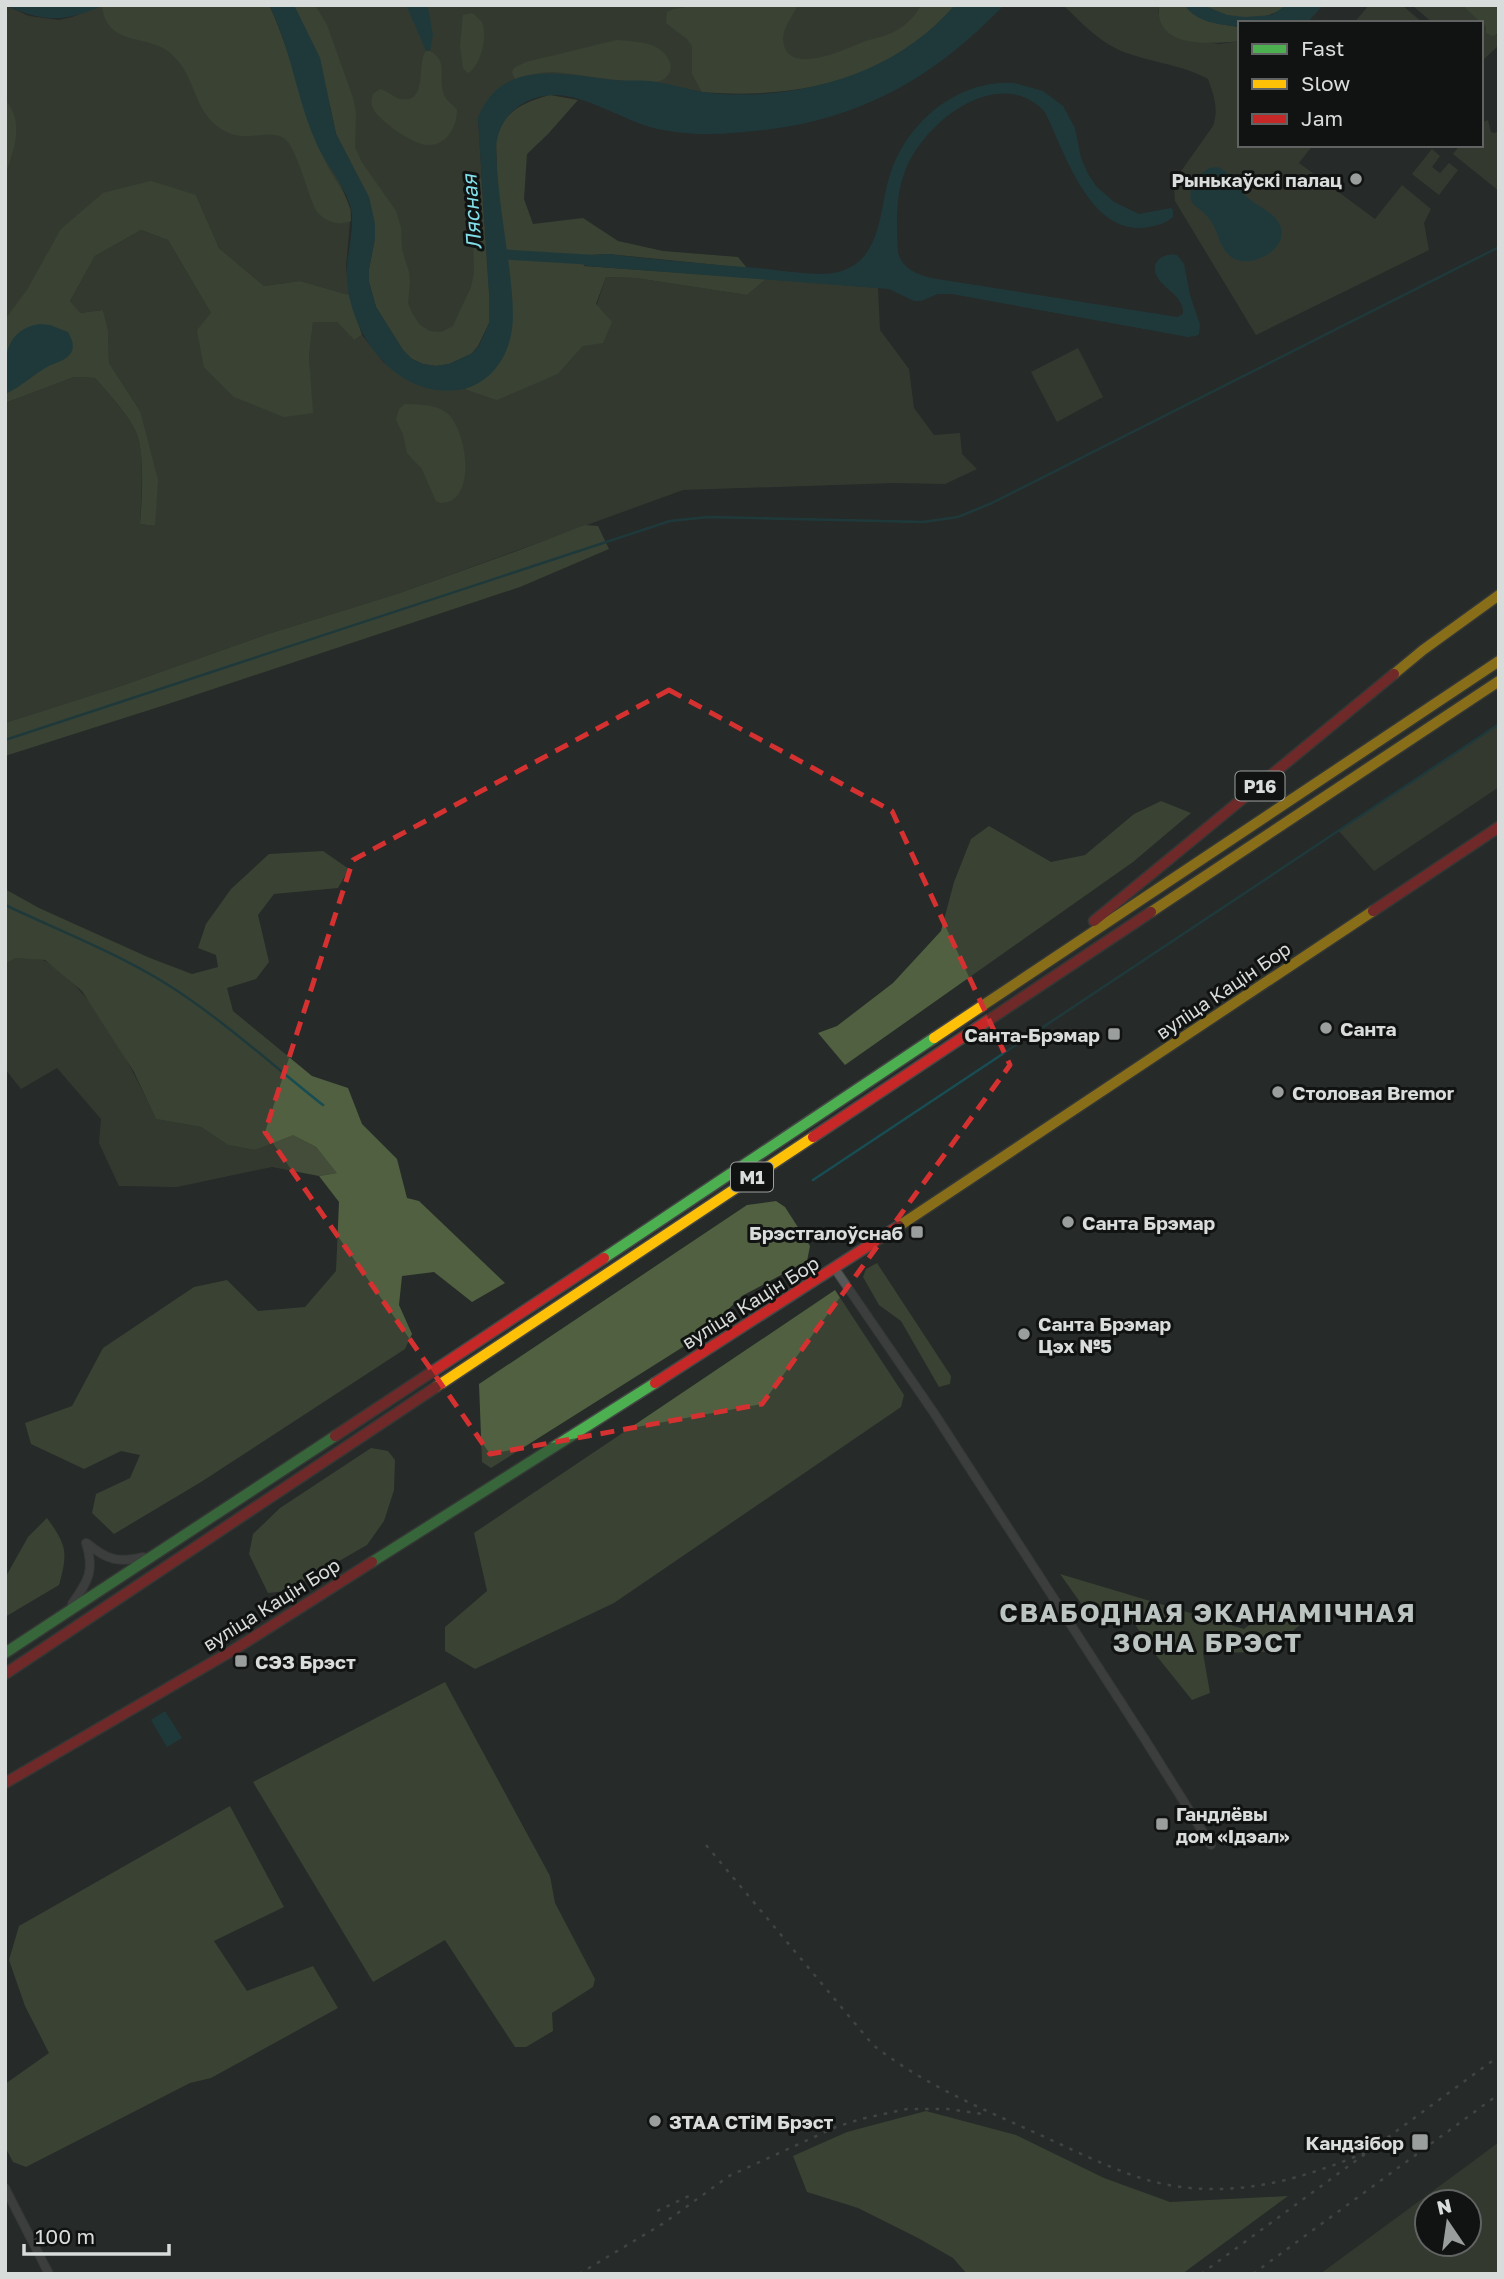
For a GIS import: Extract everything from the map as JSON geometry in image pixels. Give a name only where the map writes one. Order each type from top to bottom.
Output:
[{"type":"main road","name":"Р16","points":[[1023,978],[1171,860],[1423,650],[1499,596]]},
{"type":"main road","name":"М1","points":[[5,1653],[1499,662]]},
{"type":"main road","name":"М1","points":[[5,1674],[1499,681]]},
{"type":"main road","name":"вуліца Кацін Бор","points":[[5,1783],[235,1648],[835,1269],[1499,827]]},
{"type":"street","points":[[835,1269],[900,1362],[1211,1845]]},
{"type":"street","points":[[66,1614],[88,1581],[92,1568],[86,1543],[99,1553],[118,1560],[156,1554]]},
{"type":"street","points":[[5,2188],[50,2274]]},
{"type":"highlighted area","points":[[669,690],[892,811],[1010,1065],[762,1404],[490,1454],[265,1132],[353,860]]},
{"type":"green space","points":[[5,5],[29,16],[59,20],[104,5],[269,5],[351,210],[346,267],[349,295],[300,281],[264,286],[219,248],[196,195],[27,291],[5,319]]},
{"type":"green space","points":[[104,5],[269,5],[285,45],[311,127],[328,167],[346,199],[351,221],[333,222],[317,212],[298,161],[284,138],[269,134],[236,135],[217,126],[202,108],[187,75],[173,56],[163,48],[117,32],[105,18]]},
{"type":"green space","points":[[294,5],[955,5],[927,33],[702,92],[650,81],[515,79],[497,90],[484,105],[478,118],[489,293],[423,364]]},
{"type":"green space","points":[[294,5],[315,5],[327,25],[353,98],[356,113],[355,147],[361,161],[396,211],[401,228],[402,250],[409,272],[408,303],[419,324],[429,331],[442,332],[453,326],[471,287],[474,273],[473,225],[467,185],[473,176],[481,179],[489,323],[471,354],[449,364],[436,366],[412,359],[403,350],[376,307],[369,282],[375,224],[369,197],[336,134],[320,58]]},
{"type":"green space","points":[[699,5],[798,5],[786,27],[783,40],[787,51],[794,57],[805,59],[831,54],[895,31],[912,19],[921,5],[955,5],[929,31],[871,68],[840,80],[807,88],[737,94],[702,92],[692,74],[692,46],[666,23],[667,12]]},
{"type":"green space","points":[[1063,5],[1159,5],[1158,12],[1179,38],[1219,44],[1238,41],[1238,147],[1311,147],[1299,163],[1375,219],[1402,185],[1431,209],[1424,223],[1429,250],[1256,335],[1175,201],[1174,187],[1179,174],[1215,120],[1215,103],[1208,79],[1119,50],[1096,36]]},
{"type":"green space","points":[[1159,5],[1185,5],[1202,19],[1238,27],[1238,41],[1186,41],[1165,30],[1160,19]]},
{"type":"green space","points":[[1203,5],[1286,5],[1268,15],[1246,18],[1222,14]]},
{"type":"green space","points":[[1369,5],[1402,5],[1421,21],[1356,21]]},
{"type":"green space","points":[[1412,5],[1462,5],[1481,21],[1431,21]]},
{"type":"green space","points":[[1462,5],[1499,5],[1499,33],[1493,36],[1486,33],[1483,21],[1479,21]]},
{"type":"green space","points":[[472,13],[482,24],[484,38],[479,59],[468,73],[463,68],[460,46],[463,15]]},
{"type":"green space","points":[[1483,23],[1497,35],[1499,33],[1499,45],[1483,60]]},
{"type":"green space","points":[[617,40],[646,44],[659,49],[670,61],[668,75],[656,82],[644,82],[552,72],[515,79],[512,72],[526,62]]},
{"type":"green space","points":[[426,51],[439,59],[444,95],[457,110],[450,134],[441,142],[429,145],[415,142],[391,127],[378,115],[372,102],[373,94],[380,89],[400,99],[415,96]]},
{"type":"green space","points":[[550,95],[578,100],[527,154],[524,199],[533,224],[583,218],[618,241],[663,251],[738,257],[747,268],[608,254],[590,255],[584,266],[766,279],[747,295],[636,278],[606,277],[596,304],[612,322],[603,343],[583,346],[558,374],[497,400],[464,389],[487,376],[503,356],[496,141],[503,123],[515,110]]},
{"type":"green space","points":[[5,100],[15,117],[16,136],[5,175]]},
{"type":"green space","points":[[1488,120],[1491,132],[1499,131],[1499,191],[1453,154],[1458,147],[1483,147],[1483,122]]},
{"type":"green space","points":[[1432,149],[1440,156],[1432,167],[1440,173],[1449,163],[1458,170],[1439,195],[1412,174]]},
{"type":"green space","points":[[151,181],[196,195],[219,248],[264,286],[300,281],[349,295],[362,335],[354,340],[337,322],[313,322],[309,357],[313,413],[284,417],[234,397],[204,367],[197,330],[211,313],[168,240],[141,230],[95,256],[70,301],[80,313],[103,310],[108,330],[109,363],[140,411],[158,480],[155,526],[140,524],[142,472],[137,433],[121,408],[95,378],[74,377],[5,403],[5,319],[27,290],[61,229],[103,193]]},
{"type":"green space","points":[[141,230],[168,240],[211,313],[312,413],[309,357],[313,322],[337,322],[354,340],[362,335],[383,362],[408,380],[438,390],[464,389],[497,399],[558,374],[583,346],[606,277],[636,278],[747,295],[766,279],[878,288],[880,330],[909,369],[914,408],[934,435],[960,433],[962,454],[977,469],[945,484],[894,483],[683,490],[397,594],[268,634],[121,686],[5,723],[5,403],[74,377],[95,378],[121,408],[137,433],[142,482],[140,524],[155,526],[140,411],[109,363],[108,330],[103,310],[79,313],[70,301],[95,256]]},
{"type":"green space","points":[[1078,348],[1103,397],[1057,422],[1031,372]]},
{"type":"green space","points":[[405,404],[439,408],[448,414],[459,432],[465,471],[459,493],[451,501],[436,501],[422,469],[407,453],[403,434],[396,420],[399,409]]},
{"type":"green space","points":[[585,525],[598,526],[609,549],[520,587],[5,756],[5,723],[121,686],[268,634],[397,594]]},
{"type":"green space","points":[[1499,724],[1499,787],[1374,871],[1339,831]]},
{"type":"green space","points":[[1161,801],[1191,813],[1133,862],[845,1065],[818,1033],[837,1026],[893,983],[941,931],[954,882],[971,839],[989,826],[1051,862],[1085,855],[1134,814]]},
{"type":"green space","points":[[323,851],[349,869],[338,888],[274,894],[258,915],[269,962],[256,979],[227,988],[233,1011],[312,1076],[348,1088],[362,1124],[397,1159],[407,1198],[419,1201],[505,1283],[472,1302],[434,1272],[402,1276],[399,1305],[412,1334],[405,1349],[201,1482],[114,1534],[92,1513],[96,1494],[130,1478],[140,1455],[121,1451],[84,1469],[31,1444],[25,1423],[72,1406],[103,1348],[194,1287],[227,1280],[258,1311],[305,1307],[336,1271],[339,1202],[319,1176],[337,1173],[316,1147],[293,1135],[255,1150],[228,1145],[201,1127],[156,1119],[134,1072],[82,991],[45,960],[16,958],[5,964],[5,889],[39,908],[192,974],[218,967],[216,955],[198,948],[206,924],[231,889],[269,854]]},
{"type":"green space","points":[[16,958],[44,960],[65,975],[81,992],[124,1055],[156,1119],[201,1127],[228,1145],[255,1150],[292,1134],[316,1147],[338,1173],[319,1176],[272,1167],[177,1187],[119,1186],[99,1143],[101,1119],[57,1068],[21,1089],[5,1069],[5,964]]},
{"type":"green space","points":[[776,1201],[785,1207],[810,1246],[807,1261],[742,1296],[702,1335],[491,1468],[482,1462],[479,1384],[747,1205]]},
{"type":"green space","points":[[877,1263],[951,1376],[950,1384],[939,1387],[901,1321],[879,1305],[863,1277],[866,1269]]},
{"type":"green space","points":[[835,1290],[904,1395],[901,1407],[614,1603],[475,1669],[445,1651],[445,1627],[487,1591],[474,1533]]},
{"type":"green space","points":[[371,1448],[388,1451],[395,1460],[394,1490],[384,1521],[367,1545],[287,1591],[268,1593],[249,1554],[253,1534],[280,1508]]},
{"type":"green space","points":[[47,1518],[59,1536],[64,1550],[64,1565],[59,1585],[5,1617],[5,1578],[28,1537]]},
{"type":"green space","points":[[1060,1574],[1244,1629],[1279,1601],[1300,1625],[1267,1652],[1203,1653],[1210,1693],[1192,1700],[1134,1623],[1090,1616]]},
{"type":"green space","points":[[445,1682],[550,1876],[555,1903],[595,1979],[593,1987],[552,2013],[553,2031],[526,2047],[515,2047],[445,1940],[373,1982],[253,1782]]},
{"type":"green space","points":[[230,1806],[284,1907],[214,1941],[247,1991],[313,1966],[338,2008],[211,2078],[190,2083],[26,2167],[13,2162],[5,2147],[5,2084],[49,2053],[25,2006],[9,1960],[19,1926]]},
{"type":"green space","points":[[926,2111],[1016,2135],[1104,2178],[1170,2202],[1288,2196],[1182,2274],[967,2274],[953,2258],[918,2238],[858,2208],[807,2192],[793,2156],[847,2132]]},
{"type":"green space","points":[[1499,2142],[1499,2274],[1320,2274],[1413,2205],[1413,2258],[1483,2258],[1483,2188],[1437,2188]]},
{"type":"water","points":[[5,5],[104,5],[78,15],[55,18],[32,15]]},
{"type":"water","points":[[269,5],[294,5],[320,58],[336,134],[369,197],[375,238],[369,282],[376,307],[403,350],[412,359],[436,366],[449,364],[471,354],[479,346],[489,323],[478,118],[488,99],[502,86],[535,74],[554,74],[650,81],[717,94],[789,91],[842,79],[892,57],[936,25],[955,5],[1004,5],[947,57],[917,77],[886,95],[819,120],[732,133],[689,133],[646,125],[578,98],[552,95],[521,104],[506,118],[496,148],[512,300],[509,343],[498,366],[479,383],[463,389],[440,390],[418,385],[399,375],[382,360],[357,322],[347,279],[352,222],[350,205],[315,140],[283,38]]},
{"type":"water","points":[[406,5],[427,5],[433,35],[430,51],[426,51]]},
{"type":"water","points":[[1185,5],[1203,5],[1227,15],[1245,17],[1272,15],[1286,5],[1323,5],[1309,21],[1238,21],[1238,27],[1202,19]]},
{"type":"water","points":[[1014,83],[1043,91],[1063,106],[1075,128],[1081,158],[1088,174],[1096,186],[1114,202],[1139,214],[1171,208],[1173,217],[1149,227],[1128,227],[1111,219],[1095,206],[1082,189],[1045,112],[1026,98],[1006,94],[984,96],[944,119],[913,155],[901,183],[898,203],[898,253],[903,263],[915,273],[931,278],[1177,317],[1183,314],[1181,303],[1161,283],[1155,268],[1162,257],[1177,255],[1184,264],[1200,325],[1199,334],[1188,337],[952,294],[938,294],[914,301],[889,289],[582,264],[585,256],[608,254],[801,273],[824,274],[842,271],[865,255],[872,243],[890,175],[898,156],[922,122],[954,97],[993,84]]},
{"type":"water","points":[[1217,167],[1229,174],[1247,197],[1273,215],[1280,225],[1282,234],[1279,242],[1266,256],[1247,261],[1230,256],[1212,223],[1191,201],[1194,179],[1209,168]]},
{"type":"water","points":[[39,324],[68,332],[73,348],[71,353],[5,394],[6,361],[12,341],[27,328]]},
{"type":"water","points":[[165,1711],[182,1738],[167,1747],[151,1720]]},
{"type":"waterway","points":[[5,740],[670,521],[708,517],[923,522],[958,517],[992,503],[1499,247]]},
{"type":"waterway","points":[[497,254],[595,260]]},
{"type":"waterway","points":[[813,1180],[1499,724]]},
{"type":"waterway","points":[[5,905],[106,951],[165,983],[226,1026],[323,1105]]},
{"type":"railway","points":[[706,1845],[873,2045],[928,2081],[987,2111],[1129,2174],[1191,2188],[1222,2189],[1282,2181],[1371,2150]]},
{"type":"railway","points":[[1201,2274],[1499,2056]]},
{"type":"railway","points":[[1253,2274],[1499,2094]]},
{"type":"railway","points":[[579,2274],[664,2223],[729,2176],[836,2127],[907,2109],[948,2109],[982,2114]]},
{"type":"railway","points":[[657,2211],[695,2193]]},
{"type":"traffic: fast","points":[[604,1258],[934,1038]]},
{"type":"traffic: fast","points":[[372,1562],[655,1383]]},
{"type":"traffic: fast","points":[[5,1653],[335,1436]]},
{"type":"traffic: slow","points":[[1394,674],[1499,595]]},
{"type":"traffic: slow","points":[[934,1038],[1499,661]]},
{"type":"traffic: slow","points":[[1151,912],[1499,681]]},
{"type":"traffic: slow","points":[[899,1226],[1373,911]]},
{"type":"traffic: slow","points":[[436,1387],[813,1137]]},
{"type":"traffic: jam","points":[[1094,921],[1394,674]]},
{"type":"traffic: jam","points":[[1373,911],[1499,827]]},
{"type":"traffic: jam","points":[[813,1137],[1151,912]]},
{"type":"traffic: jam","points":[[655,1383],[899,1226]]},
{"type":"traffic: jam","points":[[335,1436],[604,1258]]},
{"type":"traffic: jam","points":[[5,1674],[436,1387]]},
{"type":"traffic: jam","points":[[5,1783],[235,1649],[372,1562]]},
{"type":"place","name":"Рынькаўскi палац","points":[[1356,179]]},
{"type":"place","name":"Санта","points":[[1326,1028]]},
{"type":"place","name":"Санта-Брэмар","points":[[1114,1034]]},
{"type":"place","name":"Столовая Bremor","points":[[1278,1092]]},
{"type":"place","name":"Санта Брэмар","points":[[1068,1222]]},
{"type":"place","name":"Брэстгалоўснаб","points":[[917,1232]]},
{"type":"place","name":"Санта Брэмар Цэх №5","points":[[1024,1334]]},
{"type":"place","name":"СЭЗ Брэст","points":[[241,1661]]},
{"type":"place","name":"Гандлёвы дом «Ідэал»","points":[[1162,1824]]},
{"type":"place","name":"ЗТАА СТіМ Брэст","points":[[655,2121]]},
{"type":"place","name":"Кандзібор","points":[[1420,2142]]},
{"type":"district","name":"СВАБОДНАЯ ЭКАНАМІЧНАЯ ЗОНА БРЭСТ","points":[[1208,1627]]},
{"type":"water label","name":"Лясная","points":[[471,212]]}]
